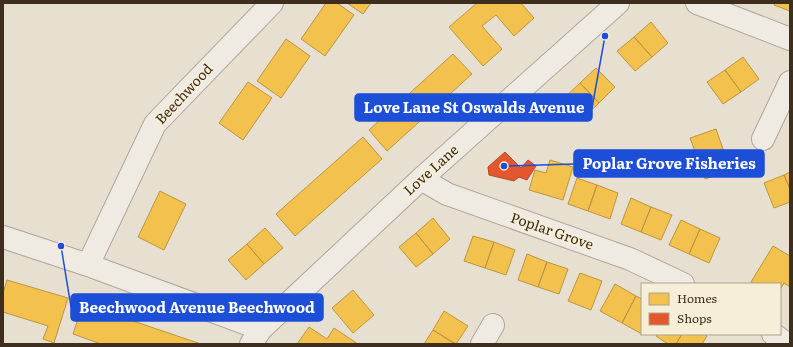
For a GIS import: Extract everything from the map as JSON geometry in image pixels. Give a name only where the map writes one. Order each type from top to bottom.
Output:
[{"type":"street","name":"Beechwood","points":[[88,265],[155,124],[272,3]]},
{"type":"street","name":"Love Lane","points":[[256,337],[421,179],[618,3]]},
{"type":"street","points":[[697,3],[790,39]]},
{"type":"street","points":[[763,138],[790,82]]},
{"type":"street","name":"Poplar Grove","points":[[421,179],[447,194],[630,259],[681,283]]},
{"type":"street","points":[[3,237],[88,265],[256,337]]},
{"type":"street","points":[[482,344],[493,325]]},
{"type":"street","points":[[774,335],[787,344]]},
{"type":"building: Homes","points":[[326,3],[337,3],[354,15],[325,56],[301,39]]},
{"type":"building: Homes","points":[[347,3],[371,3],[363,14]]},
{"type":"building: Homes","points":[[477,3],[521,3],[534,18],[514,36],[496,15],[482,26],[502,49],[483,66],[449,27]]},
{"type":"building: Homes","points":[[775,3],[790,3],[790,11],[774,5]]},
{"type":"building: Homes","points":[[651,22],[668,43],[652,57],[634,37]]},
{"type":"building: Homes","points":[[634,37],[652,57],[635,71],[617,51]]},
{"type":"building: Homes","points":[[286,39],[310,56],[281,98],[257,81]]},
{"type":"building: Homes","points":[[453,54],[472,74],[387,151],[369,130]]},
{"type":"building: Homes","points":[[743,57],[759,79],[741,92],[725,70]]},
{"type":"building: Homes","points":[[596,68],[615,87],[599,103],[580,83]]},
{"type":"building: Homes","points":[[725,70],[741,92],[723,104],[707,82]]},
{"type":"building: Homes","points":[[248,82],[272,98],[243,140],[219,123]]},
{"type":"building: Homes","points":[[580,83],[599,103],[583,118],[564,98]]},
{"type":"building: Homes","points":[[716,129],[723,149],[698,159],[690,138]]},
{"type":"building: Homes","points":[[363,137],[382,159],[295,236],[276,214]]},
{"type":"building: Homes","points":[[723,149],[731,170],[705,179],[698,159]]},
{"type":"building: Homes","points":[[550,160],[573,167],[563,200],[529,190],[535,170],[546,173]]},
{"type":"building: Homes","points":[[790,172],[790,189],[784,175]]},
{"type":"building: Homes","points":[[784,175],[790,189],[790,202],[774,208],[764,183]]},
{"type":"building: Homes","points":[[577,178],[597,185],[588,211],[568,204]]},
{"type":"building: Homes","points":[[597,185],[618,193],[610,219],[588,211]]},
{"type":"building: Homes","points":[[160,191],[186,204],[164,250],[138,237]]},
{"type":"building: Homes","points":[[631,198],[651,207],[641,232],[621,224]]},
{"type":"building: Homes","points":[[651,207],[672,215],[661,240],[641,232]]},
{"type":"building: Homes","points":[[433,218],[450,239],[433,254],[416,233]]},
{"type":"building: Homes","points":[[681,220],[700,229],[689,254],[669,245]]},
{"type":"building: Homes","points":[[265,228],[283,248],[264,264],[247,244]]},
{"type":"building: Homes","points":[[700,229],[720,238],[709,263],[689,254]]},
{"type":"building: Homes","points":[[416,233],[433,254],[416,267],[399,247]]},
{"type":"building: Homes","points":[[473,236],[494,242],[485,268],[464,261]]},
{"type":"building: Homes","points":[[494,242],[515,250],[506,275],[485,268]]},
{"type":"building: Homes","points":[[247,244],[264,264],[246,280],[228,260]]},
{"type":"building: Homes","points":[[773,246],[790,256],[790,287],[784,283],[781,288],[781,283],[751,282]]},
{"type":"building: Homes","points":[[527,254],[547,262],[538,287],[518,280]]},
{"type":"building: Homes","points":[[547,262],[568,269],[559,294],[538,287]]},
{"type":"building: Homes","points":[[580,273],[602,281],[591,310],[568,301]]},
{"type":"building: Homes","points":[[7,280],[68,298],[54,343],[43,339],[48,326],[3,312],[3,293]]},
{"type":"building: Homes","points":[[615,284],[636,296],[622,323],[600,311]]},
{"type":"building: Homes","points":[[353,290],[374,315],[353,333],[332,308]]},
{"type":"building: Homes","points":[[636,296],[641,298],[641,333],[622,323]]},
{"type":"building: Homes","points":[[83,304],[201,344],[101,344],[73,334]]},
{"type":"building: Homes","points":[[444,311],[468,326],[456,344],[433,330]]},
{"type":"building: Homes","points":[[309,327],[327,339],[334,328],[358,344],[297,344]]},
{"type":"building: Homes","points":[[433,330],[455,344],[424,344]]},
{"type":"building: Homes","points":[[681,335],[676,344],[668,344],[656,336]]},
{"type":"building: Homes","points":[[681,335],[707,336],[702,344],[676,344]]},
{"type":"building: Shops","points":[[505,152],[521,168],[528,160],[536,166],[527,180],[519,177],[514,181],[489,175],[488,167]]},
{"type":"place","name":"Love Lane St Oswalds Avenue","points":[[605,36]]},
{"type":"place","name":"Poplar Grove Fisheries","points":[[504,166]]},
{"type":"place","name":"Beechwood Avenue Beechwood","points":[[61,246]]}]
